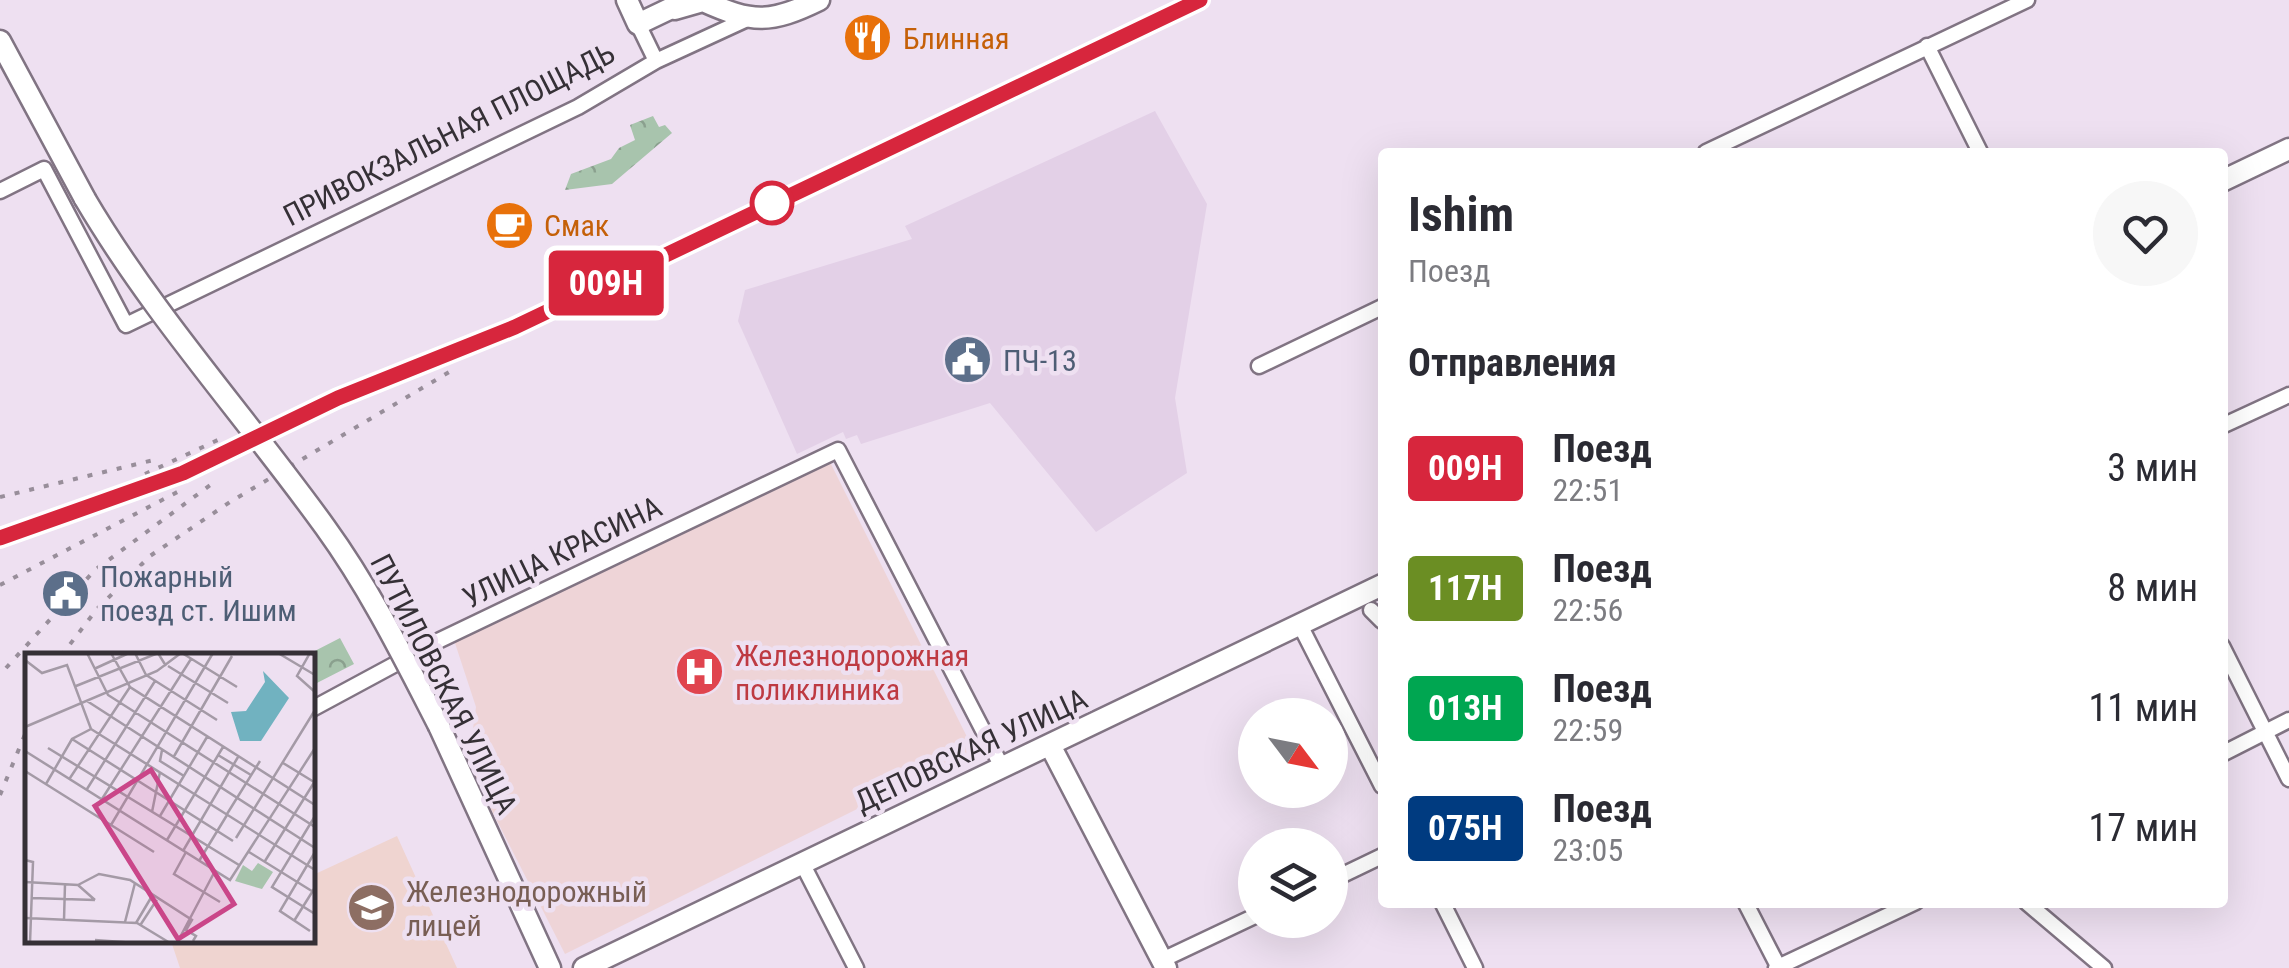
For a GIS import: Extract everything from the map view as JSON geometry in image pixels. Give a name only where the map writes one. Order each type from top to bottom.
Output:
[{"type":"main road","name":"ПРИВОКЗАЛЬНАЯ ПЛОЩАДЬ","points":[[627,0],[638,24],[703,0],[745,20],[788,15],[819,0]]},
{"type":"main road","points":[[730,0],[745,20]]},
{"type":"main road","name":"ПУТИЛОВСКАЯ УЛИЦА","points":[[0,41],[130,275],[326,528],[382,616],[439,726],[550,968]]},
{"type":"main road","points":[[2228,178],[2289,149]]},
{"type":"main road","name":"ДЕПОВСКАЯ УЛИЦА","points":[[584,968],[1378,586]]},
{"type":"main road","points":[[1050,747],[1158,965]]},
{"type":"street","points":[[1714,148],[2027,0]]},
{"type":"street","name":"ПРИВОКЗАЛЬНАЯ ПЛОЩАДЬ","points":[[0,191],[44,170],[126,325],[578,107],[656,61],[745,20]]},
{"type":"street","name":"ПРИВОКЗАЛЬНАЯ ПЛОЩАДЬ","points":[[638,24],[656,61]]},
{"type":"street","points":[[1927,46],[1978,148]]},
{"type":"street","points":[[1259,366],[1378,309]]},
{"type":"street","points":[[2228,423],[2289,395]]},
{"type":"street","name":"УЛИЦА КРАСИНА","points":[[315,708],[440,640],[838,450],[1002,769]]},
{"type":"street","points":[[1371,610],[1378,618]]},
{"type":"street","points":[[1300,625],[1378,778]]},
{"type":"street","points":[[2228,658],[2289,779]]},
{"type":"street","points":[[2228,751],[2289,720]]},
{"type":"street","points":[[1348,872],[1378,858]]},
{"type":"street","points":[[802,863],[856,968]]},
{"type":"street","points":[[1445,908],[1476,968]]},
{"type":"street","points":[[1748,908],[1778,968],[1903,908]]},
{"type":"street","points":[[2033,908],[2104,968]]},
{"type":"street","points":[[1158,965],[1238,925]]},
{"type":"shaded area","name":"ПЧ-13","points":[[1155,111],[1207,204],[1175,398],[1187,473],[1096,532],[990,403],[861,444],[857,435],[846,439],[843,432],[797,454],[738,321],[745,290],[912,239],[905,226]]},
{"type":"shaded area","name":"Железнодорожная поликлиника","points":[[826,454],[974,751],[565,954],[468,764],[476,707],[453,637]]},
{"type":"shaded area","name":"Железнодорожный лицей","points":[[397,836],[457,968],[180,968],[172,943],[315,943],[315,874]]},
{"type":"green space","points":[[653,116],[659,127],[665,125],[672,133],[612,184],[565,190],[571,174],[611,159],[619,148],[635,140],[630,125]]},
{"type":"green space","points":[[340,638],[354,664],[315,684],[315,653],[311,653]]},
{"type":"railway","points":[[0,538],[183,473],[338,398],[515,327],[1199,0]]},
{"type":"railway","points":[[63,653],[97,609],[150,556],[230,502],[456,368]]},
{"type":"railway","points":[[145,474],[222,438]]},
{"type":"railway","points":[[0,497],[158,459]]},
{"type":"railway","points":[[6,668],[95,570],[213,483]]},
{"type":"railway","points":[[0,585],[185,488]]},
{"type":"railway","points":[[0,795],[25,734]]},
{"type":"train","name":"009Н","points":[[0,538],[100,506],[183,473],[338,398],[515,327],[1200,0]]},
{"type":"place","name":"Блинная","points":[[868,38]]},
{"type":"place","name":"Смак","points":[[509,225]]},
{"type":"place","name":"ПЧ-13","points":[[968,360]]},
{"type":"place","name":"Пожарный поезд ст. Ишим","points":[[65,593]]},
{"type":"place","name":"Железнодорожная поликлиника","points":[[700,672]]},
{"type":"place","name":"Железнодорожный лицей","points":[[371,908]]}]
